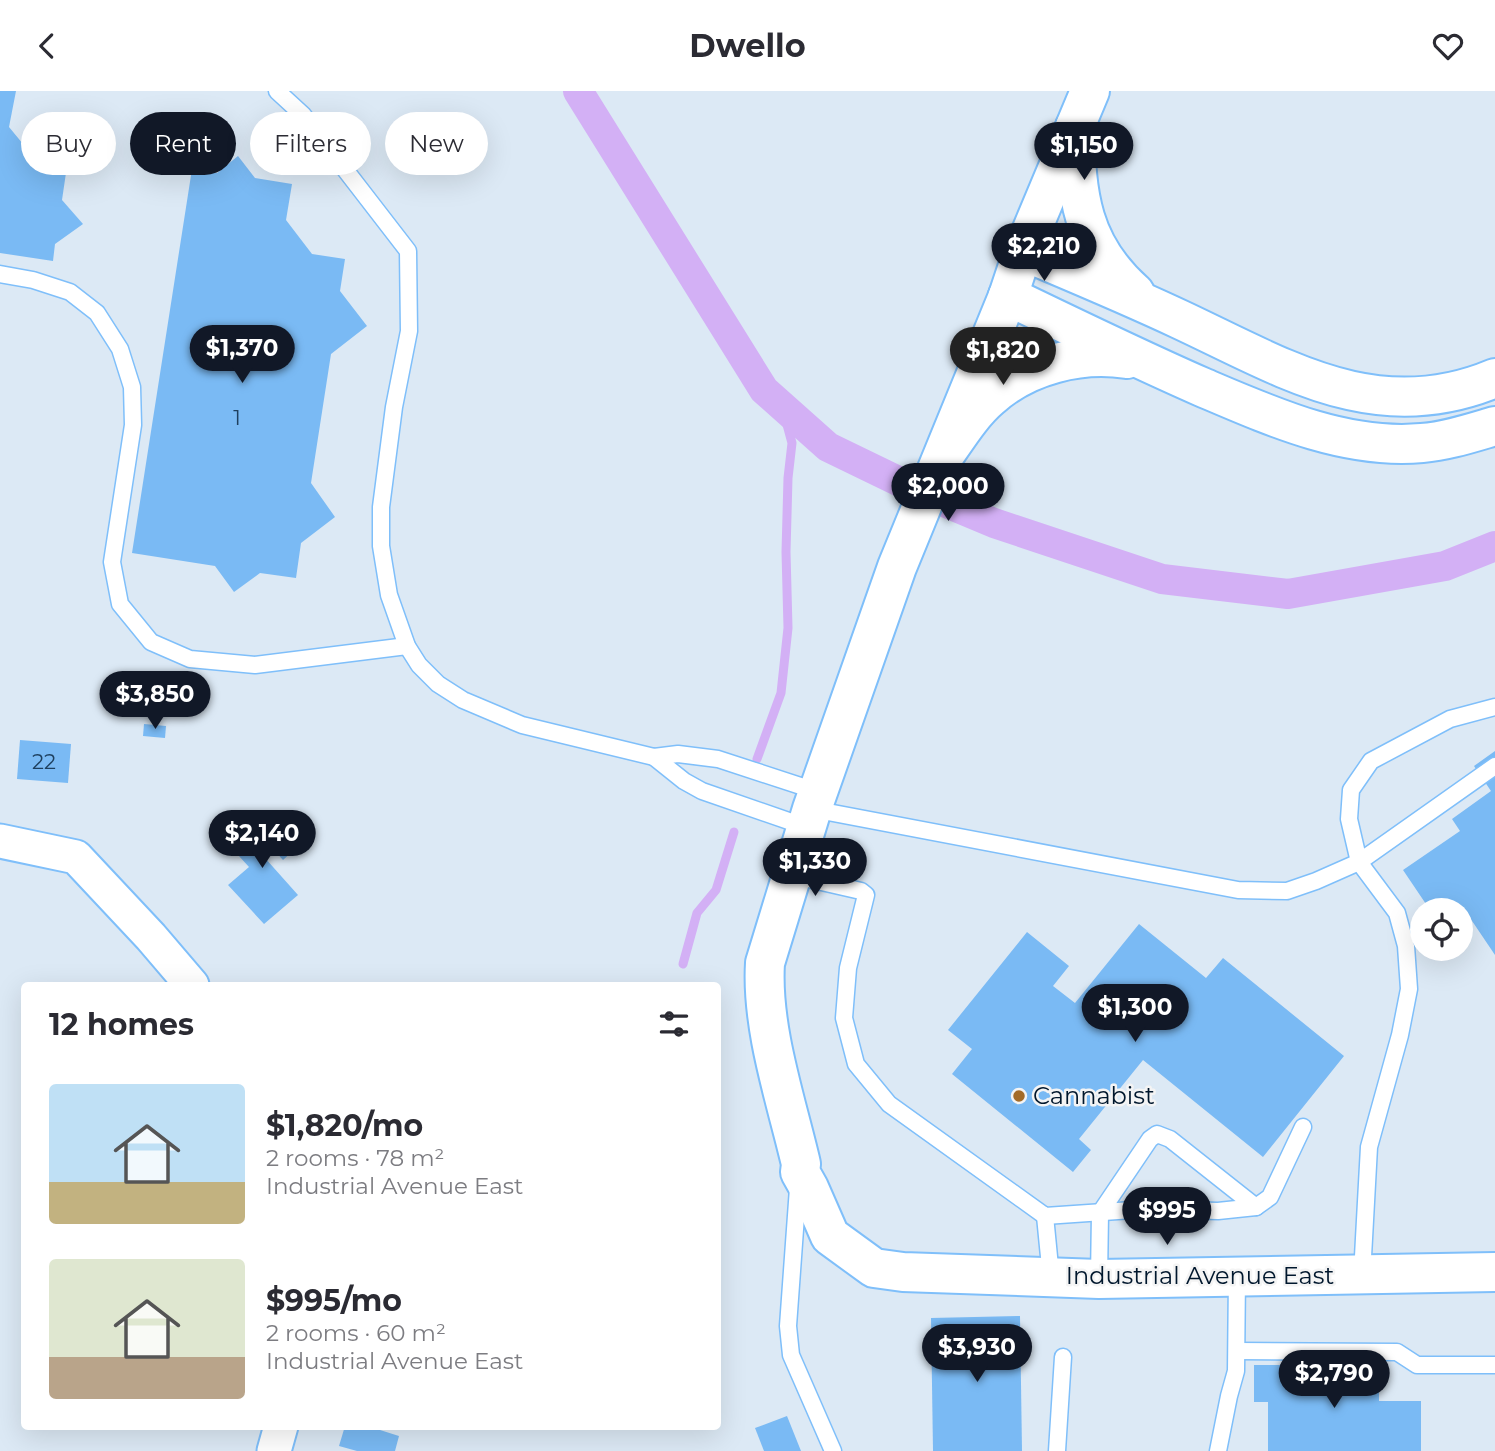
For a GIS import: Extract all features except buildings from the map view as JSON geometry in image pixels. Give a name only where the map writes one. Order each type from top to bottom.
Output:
[{"type":"main road","name":"Industrial Avenue East","points":[[1090,91],[1023,251],[1008,296],[944,456],[897,566],[812,809],[772,935],[765,963],[763,988],[766,1017],[801,1164],[800,1172],[830,1236],[874,1268],[903,1272],[1099,1279],[1495,1272]]},
{"type":"main road","points":[[1075,127],[1078,192],[1093,241],[1104,261],[1119,279],[1147,304]]},
{"type":"main road","points":[[1023,251],[1330,387],[1392,398],[1456,390],[1495,378]]},
{"type":"main road","points":[[1008,296],[1144,362],[1265,414],[1332,435],[1362,440],[1421,443],[1495,426]]},
{"type":"main road","points":[[944,456],[968,421],[990,397],[1016,379],[1040,368],[1089,358],[1111,357],[1144,362]]},
{"type":"street","points":[[0,841],[76,857],[189,982]]},
{"type":"street","points":[[274,1451],[280,1430]]},
{"type":"lane","points":[[277,91],[303,115],[408,251],[409,331],[394,407],[382,507],[381,546],[389,595],[407,646],[419,665],[438,684],[463,700],[522,725],[654,757],[678,754],[718,759],[812,809]]},
{"type":"lane","points":[[0,274],[33,280],[70,292],[97,313],[120,349],[132,387],[132,425],[112,562],[120,604],[151,642],[190,659],[255,665],[407,646]]},
{"type":"lane","points":[[1362,1275],[1369,1147],[1400,1035],[1409,989],[1406,946],[1397,913],[1359,862],[1349,819],[1351,790],[1371,761],[1450,719],[1495,708]]},
{"type":"lane","points":[[654,757],[684,781],[702,791],[812,809],[1238,890],[1287,891],[1359,862],[1495,766]]},
{"type":"lane","points":[[792,875],[861,891],[866,895],[848,968],[844,1018],[856,1064],[889,1104],[1045,1216],[1147,1209],[1218,1211],[1256,1207],[1270,1197],[1303,1127]]},
{"type":"lane","points":[[1099,1279],[1100,1213],[1150,1139],[1157,1133],[1170,1139],[1256,1207]]},
{"type":"lane","points":[[800,1172],[788,1326],[791,1355],[833,1451]]},
{"type":"lane","points":[[1045,1216],[1051,1277]]},
{"type":"lane","points":[[1218,1451],[1228,1396],[1236,1371],[1237,1275]]},
{"type":"lane","points":[[1237,1351],[1397,1352],[1417,1365],[1495,1365]]},
{"type":"lane","points":[[1057,1451],[1063,1357]]},
{"type":"waterway","points":[[578,91],[764,390],[828,447],[927,495],[994,523],[1162,579],[1288,594],[1445,566],[1495,546]]},
{"type":"waterway","points":[[757,759],[781,693],[788,628],[786,552],[792,443],[782,406]]},
{"type":"waterway","points":[[683,964],[697,913],[716,890],[734,832]]},
{"type":"place","name":"Cannabist","points":[[1019,1096]]}]
